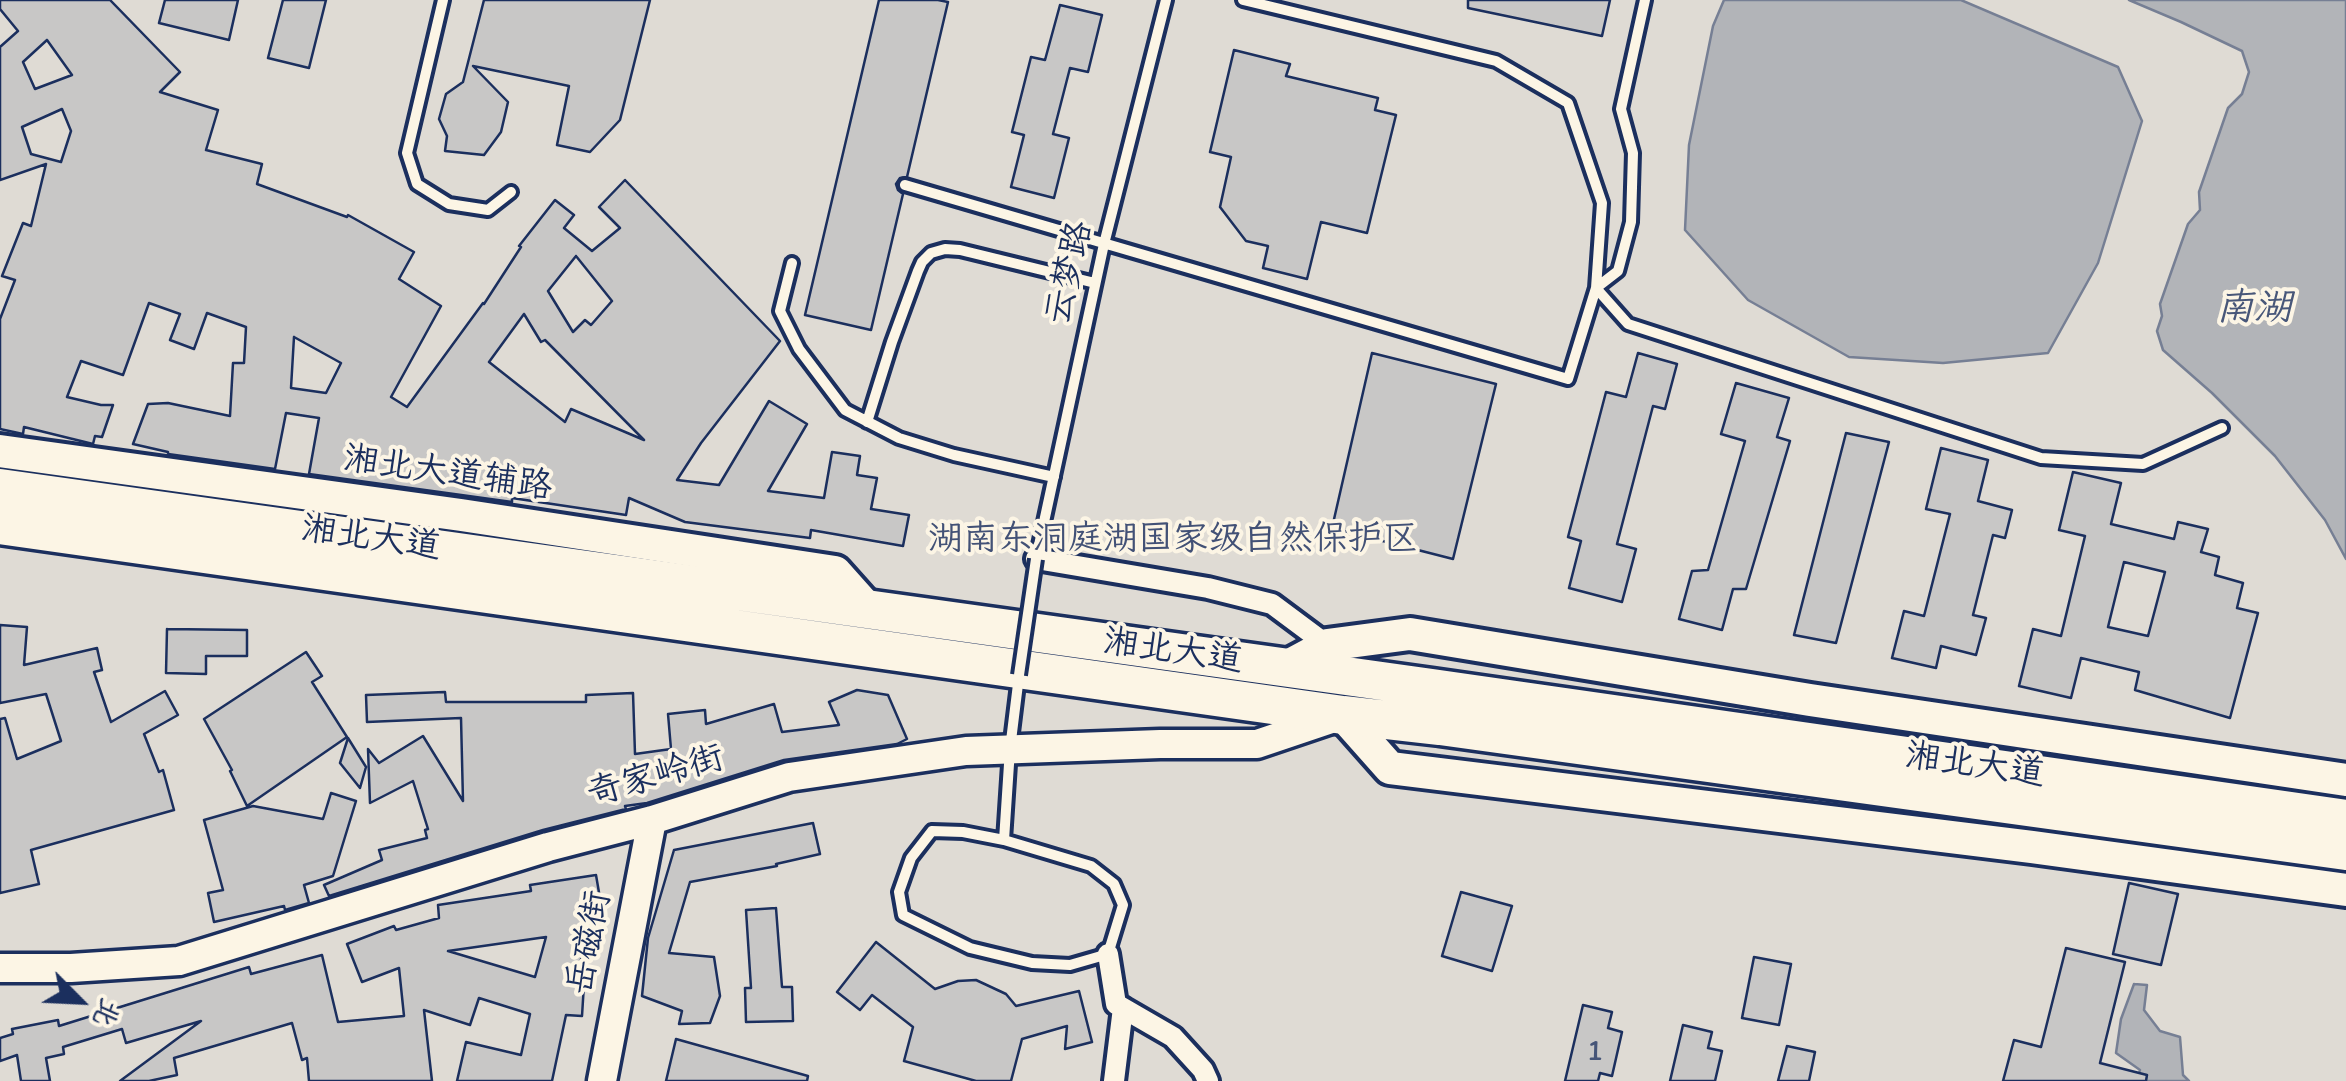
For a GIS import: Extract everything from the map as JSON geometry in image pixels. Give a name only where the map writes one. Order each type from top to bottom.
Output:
[{"type":"highway","name":"湘北大道","points":[[0,488],[2346,819]]},
{"type":"highway","name":"湘北大道","points":[[6,533],[2346,851]]},
{"type":"main road","name":"湘北大道辅路","points":[[0,451],[835,572],[868,609]]},
{"type":"main road","points":[[1286,668],[1327,645],[1410,634],[1810,700],[2346,780]]},
{"type":"main road","points":[[1327,645],[1392,682]]},
{"type":"main road","points":[[1343,715],[1390,768],[2346,890]]},
{"type":"street","points":[[1036,560],[1208,588],[1272,604],[1327,645]]},
{"type":"street","name":"奇家岭街","points":[[0,968],[179,961],[548,846],[652,820],[788,778],[1010,749],[1257,744],[1343,715]]},
{"type":"street","name":"岳磁街","points":[[602,1081],[652,820]]},
{"type":"street","points":[[1108,954],[1116,1004],[1173,1037],[1208,1081]]},
{"type":"street","points":[[1114,1081],[1123,1008]]},
{"type":"lane","points":[[443,0],[407,153],[418,184],[450,204],[488,210],[510,192]]},
{"type":"lane","name":"云梦路","points":[[1004,840],[1010,749],[1036,560],[1104,244],[1166,0]]},
{"type":"lane","points":[[906,185],[1568,380],[1596,288],[1602,204],[1568,103],[1496,61],[1243,0]]},
{"type":"lane","points":[[1596,288],[1618,271],[1631,222],[1632,153],[1621,108],[1645,0]]},
{"type":"lane","points":[[868,422],[918,271],[931,254],[960,250],[1095,283]]},
{"type":"lane","points":[[792,262],[780,310],[800,348],[845,410],[898,438],[954,455],[1054,476]]},
{"type":"lane","points":[[1596,288],[1628,324],[2041,458],[2143,464],[2222,428]]},
{"type":"lane","points":[[932,830],[1004,840],[1091,866],[1114,884],[1123,905],[1108,954],[1070,964],[1003,958],[970,948],[903,915],[899,892],[911,858],[932,830]]},
{"type":"green space","name":"湖南东洞庭湖国家级自然保护区","points":[[0,0],[2346,0],[2346,1081],[0,1081]]},
{"type":"water","points":[[1724,0],[1961,0],[2118,67],[2142,121],[2098,263],[2048,353],[1943,363],[1849,357],[1748,300],[1685,230],[1689,145],[1713,26]]},
{"type":"water","name":"南湖","points":[[2129,0],[2346,0],[2346,559],[2325,520],[2275,456],[2163,350],[2157,331],[2162,316],[2160,304],[2188,224],[2200,210],[2199,192],[2228,108],[2242,94],[2249,72],[2242,51]]},
{"type":"water","points":[[2134,984],[2147,985],[2144,1010],[2160,1031],[2180,1037],[2183,1075],[2189,1081],[2137,1081],[2140,1070],[2116,1053],[2121,1019]]},
{"type":"building","points":[[0,0],[110,0],[180,72],[160,92],[218,110],[206,150],[262,164],[257,184],[348,215],[414,252],[399,279],[441,306],[391,397],[407,407],[555,200],[574,215],[564,228],[592,251],[620,228],[599,207],[625,180],[780,341],[677,480],[719,485],[769,401],[807,424],[768,491],[824,498],[832,452],[860,456],[857,475],[877,478],[871,509],[909,515],[903,546],[811,530],[810,538],[685,522],[629,498],[626,515],[309,474],[319,418],[286,413],[275,469],[168,454],[133,444],[148,404],[168,403],[230,416],[233,363],[244,363],[246,327],[207,313],[194,349],[170,340],[180,314],[149,303],[123,375],[81,361],[67,397],[113,405],[102,437],[95,436],[93,444],[24,427],[23,434],[0,429],[0,319],[15,280],[2,276],[23,223],[31,226],[46,164],[0,180],[0,47],[18,31],[0,9]],"holes":[[[47,40],[72,75],[35,89],[23,62]],[[62,109],[71,131],[61,162],[31,154],[22,127]],[[576,256],[612,301],[591,325],[585,320],[573,332],[548,291]],[[524,314],[541,342],[545,340],[644,440],[571,409],[565,422],[489,362]],[[294,337],[341,363],[326,393],[291,388]]]},
{"type":"building","points":[[165,0],[238,0],[229,40],[159,23]]},
{"type":"building","points":[[283,0],[326,0],[309,68],[268,58]]},
{"type":"building","points":[[484,0],[650,0],[620,120],[590,152],[557,145],[569,86],[473,66],[508,102],[501,132],[484,155],[445,151],[447,136],[439,119],[446,94],[463,82]]},
{"type":"building","points":[[879,0],[948,2],[907,177],[896,184],[903,194],[871,330],[805,315]]},
{"type":"building","points":[[1468,0],[1610,0],[1602,36],[1468,8]]},
{"type":"building","points":[[1060,5],[1102,15],[1088,72],[1070,68],[1053,134],[1069,138],[1054,198],[1011,187],[1024,135],[1012,132],[1031,57],[1045,60]]},
{"type":"building","points":[[1234,50],[1290,64],[1286,76],[1378,98],[1375,110],[1396,115],[1367,233],[1321,222],[1307,279],[1263,268],[1268,246],[1246,241],[1220,207],[1231,157],[1210,152]]},
{"type":"building","points":[[1372,353],[1496,384],[1453,559],[1332,528]]},
{"type":"building","points":[[1638,353],[1677,364],[1665,409],[1653,406],[1617,544],[1636,549],[1622,602],[1569,588],[1581,541],[1568,537],[1606,392],[1626,397]]},
{"type":"building","points":[[1736,383],[1789,398],[1777,437],[1790,441],[1746,589],[1733,589],[1722,630],[1679,619],[1692,571],[1708,570],[1745,441],[1721,434]]},
{"type":"building","points":[[1846,433],[1889,442],[1836,643],[1794,635]]},
{"type":"building","points":[[1941,448],[1988,460],[1978,501],[2012,510],[2005,538],[1993,535],[1973,615],[1986,618],[1976,655],[1941,646],[1936,668],[1892,658],[1904,611],[1924,616],[1950,514],[1926,509]]},
{"type":"building","points":[[2073,472],[2121,483],[2111,524],[2174,539],[2178,522],[2208,529],[2201,552],[2219,557],[2215,575],[2243,583],[2237,608],[2258,613],[2230,718],[2135,690],[2139,672],[2081,658],[2071,698],[2019,686],[2033,629],[2061,636],[2085,536],[2059,530]],"holes":[[[2124,562],[2165,572],[2148,636],[2108,627]]]},
{"type":"building","points":[[0,625],[27,627],[24,665],[97,648],[102,670],[94,672],[111,722],[165,691],[178,715],[144,734],[159,772],[163,770],[174,810],[31,850],[39,884],[0,893],[0,719],[5,718],[17,759],[61,741],[46,694],[0,703]]},
{"type":"building","points":[[167,629],[247,630],[247,656],[206,656],[206,674],[166,673]]},
{"type":"building","points":[[306,652],[322,676],[312,682],[347,737],[247,806],[204,719]]},
{"type":"building","points":[[857,690],[888,695],[907,739],[897,744],[784,760],[329,896],[324,885],[382,860],[379,850],[427,838],[428,829],[413,781],[370,803],[368,749],[379,763],[423,736],[463,801],[461,718],[367,722],[366,695],[445,692],[446,702],[586,702],[586,695],[633,693],[635,754],[671,749],[668,714],[705,710],[706,724],[774,704],[782,732],[839,725],[829,702]]},
{"type":"building","points":[[348,738],[366,767],[360,788],[340,763]]},
{"type":"building","points":[[331,793],[356,801],[333,876],[304,885],[309,903],[214,922],[208,893],[223,890],[204,820],[253,806],[323,819]]},
{"type":"building","points":[[813,823],[820,854],[690,882],[669,953],[714,957],[720,996],[710,1023],[679,1024],[682,1011],[642,996],[648,938],[674,850]]},
{"type":"building","points":[[596,875],[602,910],[593,912],[575,983],[584,984],[582,1016],[566,1015],[552,1081],[457,1081],[466,1042],[521,1055],[530,1014],[479,998],[470,1025],[424,1010],[432,1081],[309,1081],[307,1058],[302,1060],[292,1023],[174,1058],[177,1075],[149,1081],[120,1081],[201,1021],[126,1043],[122,1029],[63,1047],[64,1054],[46,1058],[50,1081],[21,1081],[17,1055],[0,1061],[0,1038],[13,1034],[12,1029],[58,1020],[59,1026],[249,967],[251,974],[322,955],[338,1022],[404,1016],[399,968],[362,982],[347,944],[394,926],[396,930],[439,918],[438,905],[531,891],[530,885]],"holes":[[[546,937],[535,977],[448,951]]]},
{"type":"building","points":[[2129,883],[2178,894],[2161,965],[2113,954]]},
{"type":"building","points":[[1461,892],[1512,906],[1492,971],[1442,956]]},
{"type":"building","points":[[776,908],[782,987],[792,987],[793,1021],[746,1022],[745,988],[751,988],[746,910]]},
{"type":"building","points":[[876,942],[935,989],[976,980],[1006,994],[1016,1006],[1079,991],[1092,1042],[1065,1049],[1067,1026],[1022,1039],[1011,1081],[976,1081],[904,1061],[913,1027],[872,995],[860,1010],[837,992]]},
{"type":"building","points":[[2066,948],[2125,962],[2100,1063],[2147,1075],[2146,1081],[2003,1081],[2014,1040],[2041,1047]]},
{"type":"building","points":[[1754,957],[1791,964],[1779,1025],[1742,1018]]},
{"type":"building","points":[[1583,1005],[1612,1012],[1608,1028],[1622,1032],[1612,1076],[1600,1073],[1598,1081],[1565,1081]]},
{"type":"building","points":[[1683,1025],[1712,1032],[1708,1048],[1722,1051],[1715,1081],[1670,1081]]},
{"type":"building","points":[[676,1039],[808,1076],[807,1081],[666,1081]]},
{"type":"building","points":[[1787,1046],[1815,1052],[1809,1081],[1778,1081]]}]
